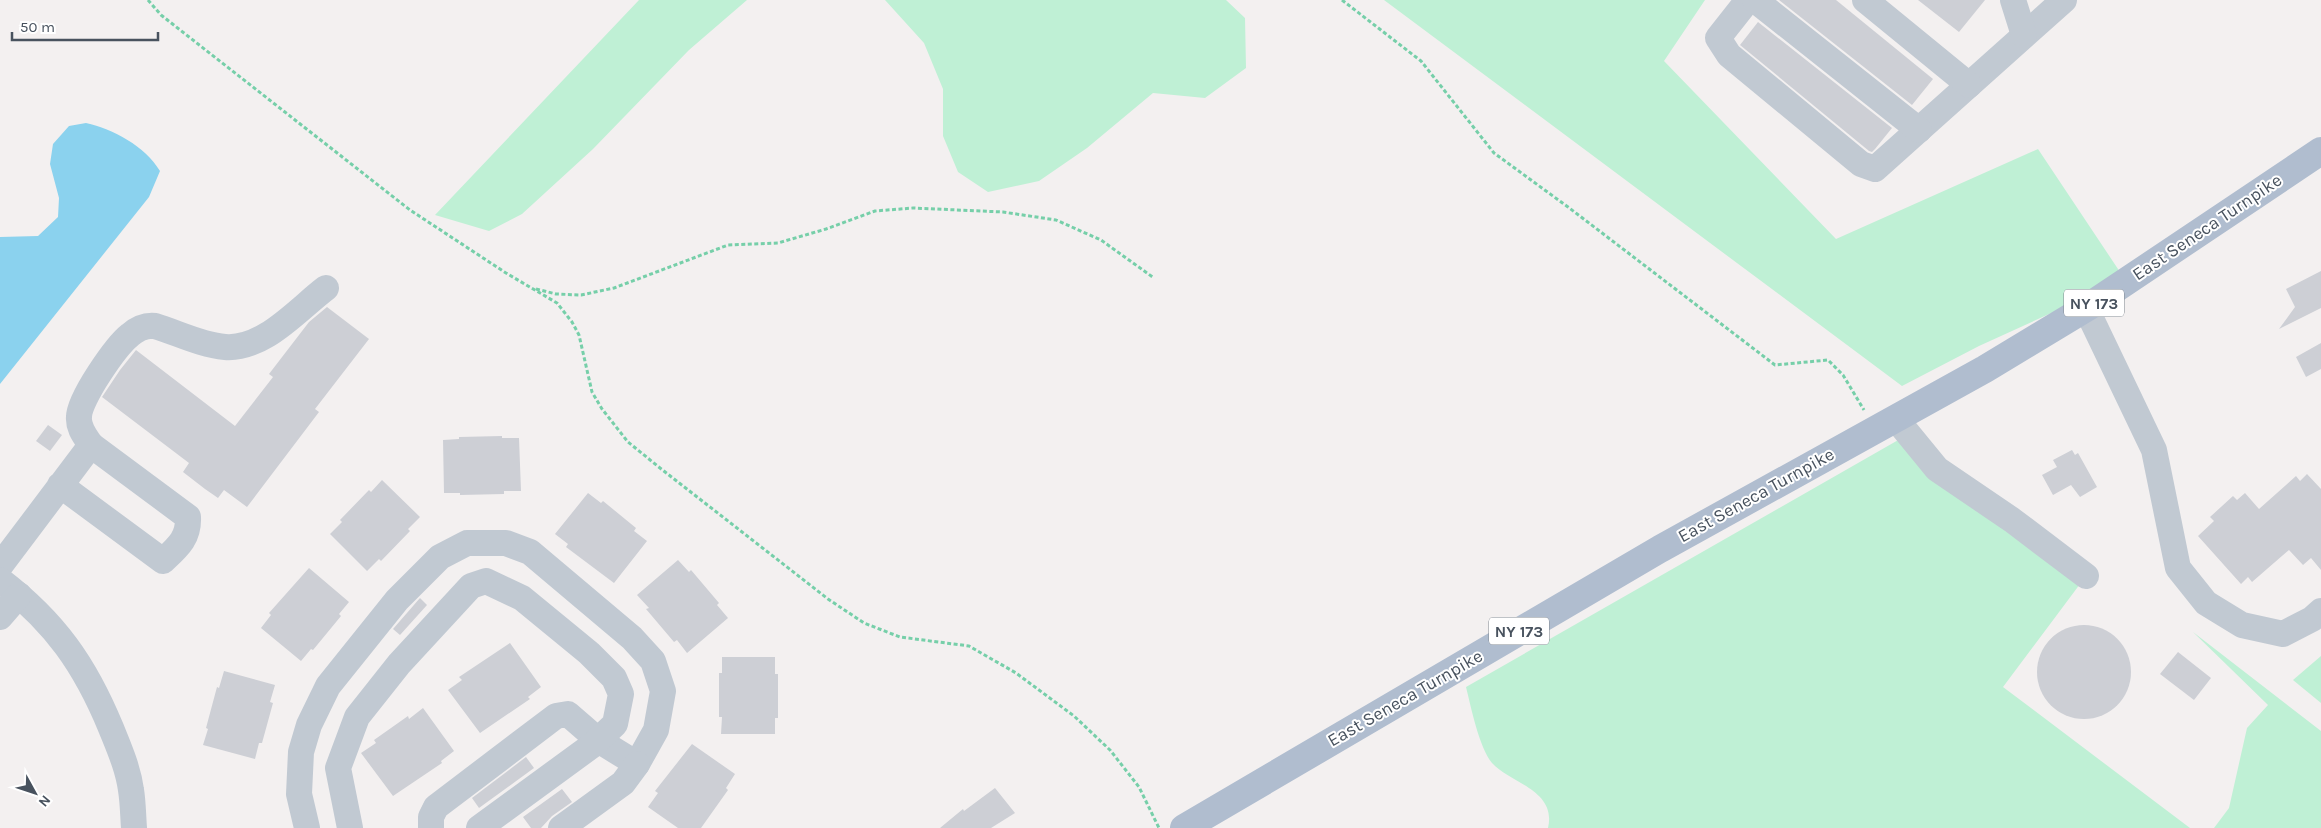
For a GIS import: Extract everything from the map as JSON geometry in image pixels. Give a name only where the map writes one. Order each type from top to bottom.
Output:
[{"type":"main road","name":"East Seneca Turnpike","points":[[1184,828],[1660,549],[1985,370],[2086,308],[2321,151]]},
{"type":"street","points":[[1748,0],[1718,38],[1729,55],[1861,164],[1875,169],[2064,0]]},
{"type":"street","points":[[1756,0],[1919,130]]},
{"type":"street","points":[[1865,0],[1969,85]]},
{"type":"street","points":[[2012,0],[2024,36]]},
{"type":"street","points":[[60,485],[163,560],[178,548],[189,530],[188,517],[91,445],[80,430],[78,417],[83,400],[119,348],[136,330],[147,326],[155,326],[212,345],[225,347],[248,344],[263,337],[326,288]]},
{"type":"street","points":[[2086,308],[2154,450],[2178,568],[2206,603],[2242,625],[2283,634],[2312,619],[2321,611]]},
{"type":"street","points":[[1886,424],[1937,469],[2012,520],[2086,576]]},
{"type":"street","points":[[0,566],[91,445]]},
{"type":"street","points":[[308,828],[299,794],[301,752],[308,730],[328,686],[396,600],[440,557],[466,543],[506,543],[530,552],[632,638],[652,661],[663,691],[656,730],[637,764],[623,783],[561,828]]},
{"type":"street","points":[[477,543],[479,583]]},
{"type":"street","points":[[350,828],[338,768],[358,717],[400,664],[471,586],[486,581],[522,598],[589,653],[614,678],[621,694],[614,724],[598,740],[492,824]]},
{"type":"street","points":[[0,617],[9,588],[45,619],[74,654],[99,699],[125,762],[131,789],[134,828]]},
{"type":"street","points":[[432,828],[431,817],[436,807],[556,716],[568,714],[598,740],[637,764]]},
{"type":"street","points":[[308,730],[347,743]]},
{"type":"path","points":[[148,0],[161,15],[410,210],[506,273],[557,303],[572,322],[579,335],[592,392],[602,409],[628,442],[828,599],[864,623],[900,637],[969,646],[1023,678],[1074,716],[1110,750],[1139,787],[1159,828]]},
{"type":"path","points":[[1342,0],[1421,61],[1494,154],[1568,207],[1775,365],[1828,360],[1886,424]]},
{"type":"path","points":[[533,288],[556,294],[581,295],[597,292],[614,288],[728,245],[778,243],[826,229],[874,211],[913,208],[1003,212],[1056,220],[1101,240],[1154,278]]},
{"type":"green space","points":[[639,0],[747,0],[689,50],[593,149],[522,214],[489,231],[435,215]]},
{"type":"green space","points":[[885,0],[1226,0],[1245,18],[1246,68],[1205,98],[1153,93],[1087,148],[1039,181],[988,192],[958,172],[943,136],[943,89],[924,43]]},
{"type":"green space","points":[[1384,0],[1705,0],[1664,61],[1836,239],[2038,149],[2120,272],[2058,310],[1979,346],[1902,386]]},
{"type":"green space","points":[[1900,439],[2083,580],[2003,687],[2190,828],[1548,828],[1549,815],[1546,805],[1539,796],[1500,770],[1487,756],[1476,726],[1466,687]]},
{"type":"green space","points":[[2193,632],[2321,731],[2321,828],[2214,828],[2229,808],[2247,728],[2268,705]]},
{"type":"green space","points":[[2321,656],[2321,703],[2293,680]]},
{"type":"water","points":[[86,123],[128,140],[146,154],[160,171],[149,197],[0,384],[0,237],[38,236],[58,217],[59,198],[50,164],[53,144],[69,126]]},
{"type":"building","points":[[1779,0],[1836,0],[1933,79],[1912,105]]},
{"type":"building","points":[[1918,0],[1985,0],[1959,32]]},
{"type":"building","points":[[1758,22],[1892,128],[1872,152],[1740,45]]},
{"type":"building","points":[[2321,271],[2321,308],[2279,329],[2295,307],[2286,289]]},
{"type":"building","points":[[327,307],[369,339],[315,409],[319,412],[247,507],[224,490],[218,498],[205,489],[183,472],[189,463],[102,397],[136,350],[235,426],[273,377],[269,374],[309,322]]},
{"type":"building","points":[[2321,343],[2321,369],[2306,377],[2296,357]]},
{"type":"building","points":[[48,425],[62,435],[50,451],[36,441]]},
{"type":"building","points":[[502,436],[502,438],[519,438],[521,491],[504,491],[504,494],[460,495],[460,493],[444,493],[443,440],[459,439],[459,437]]},
{"type":"building","points":[[2072,450],[2075,455],[2078,453],[2097,487],[2080,497],[2071,485],[2053,495],[2042,475],[2057,467],[2053,460]]},
{"type":"building","points":[[2307,474],[2321,489],[2321,570],[2311,558],[2303,565],[2289,550],[2252,582],[2248,577],[2241,584],[2198,536],[2214,521],[2210,517],[2233,496],[2237,500],[2245,493],[2259,509],[2296,476],[2300,481]]},
{"type":"building","points":[[382,480],[420,517],[408,529],[410,531],[381,561],[379,559],[367,571],[330,534],[342,522],[340,520],[369,490],[371,492]]},
{"type":"building","points":[[588,493],[601,503],[603,501],[636,528],[634,531],[647,541],[614,583],[566,547],[568,544],[555,534]]},
{"type":"building","points":[[678,560],[689,572],[691,570],[719,603],[717,605],[728,618],[687,653],[677,640],[674,642],[646,609],[649,608],[637,595]]},
{"type":"building","points":[[309,568],[349,602],[339,614],[341,616],[313,650],[311,649],[301,661],[261,628],[271,615],[269,613]]},
{"type":"building","points":[[420,598],[427,605],[400,635],[393,629]]},
{"type":"building","points":[[2084,625],[2102,628],[2117,639],[2128,654],[2131,672],[2128,690],[2117,705],[2102,716],[2084,719],[2066,716],[2051,705],[2040,690],[2037,672],[2040,654],[2051,639],[2066,628]]},
{"type":"building","points":[[510,643],[541,687],[528,697],[530,699],[480,733],[448,690],[462,680],[459,677]]},
{"type":"building","points":[[2178,652],[2211,678],[2194,700],[2160,674]]},
{"type":"building","points":[[722,657],[775,657],[775,674],[778,674],[778,718],[775,718],[775,734],[721,734],[722,717],[719,717],[719,673],[722,673]]},
{"type":"building","points":[[224,671],[275,685],[270,702],[273,703],[262,743],[259,743],[255,759],[203,745],[217,687],[219,688]]},
{"type":"building","points":[[423,708],[454,751],[441,761],[442,763],[393,796],[361,753],[376,743],[374,740],[408,716],[409,719]]},
{"type":"building","points":[[692,744],[735,774],[726,788],[728,790],[701,828],[678,828],[648,807],[658,793],[655,791]]},
{"type":"building","points":[[526,757],[534,768],[479,808],[472,798]]},
{"type":"building","points":[[995,788],[1015,813],[991,828],[940,828],[963,809],[964,811]]},
{"type":"building","points":[[562,789],[572,802],[552,816],[541,828],[531,828],[523,817]]}]
